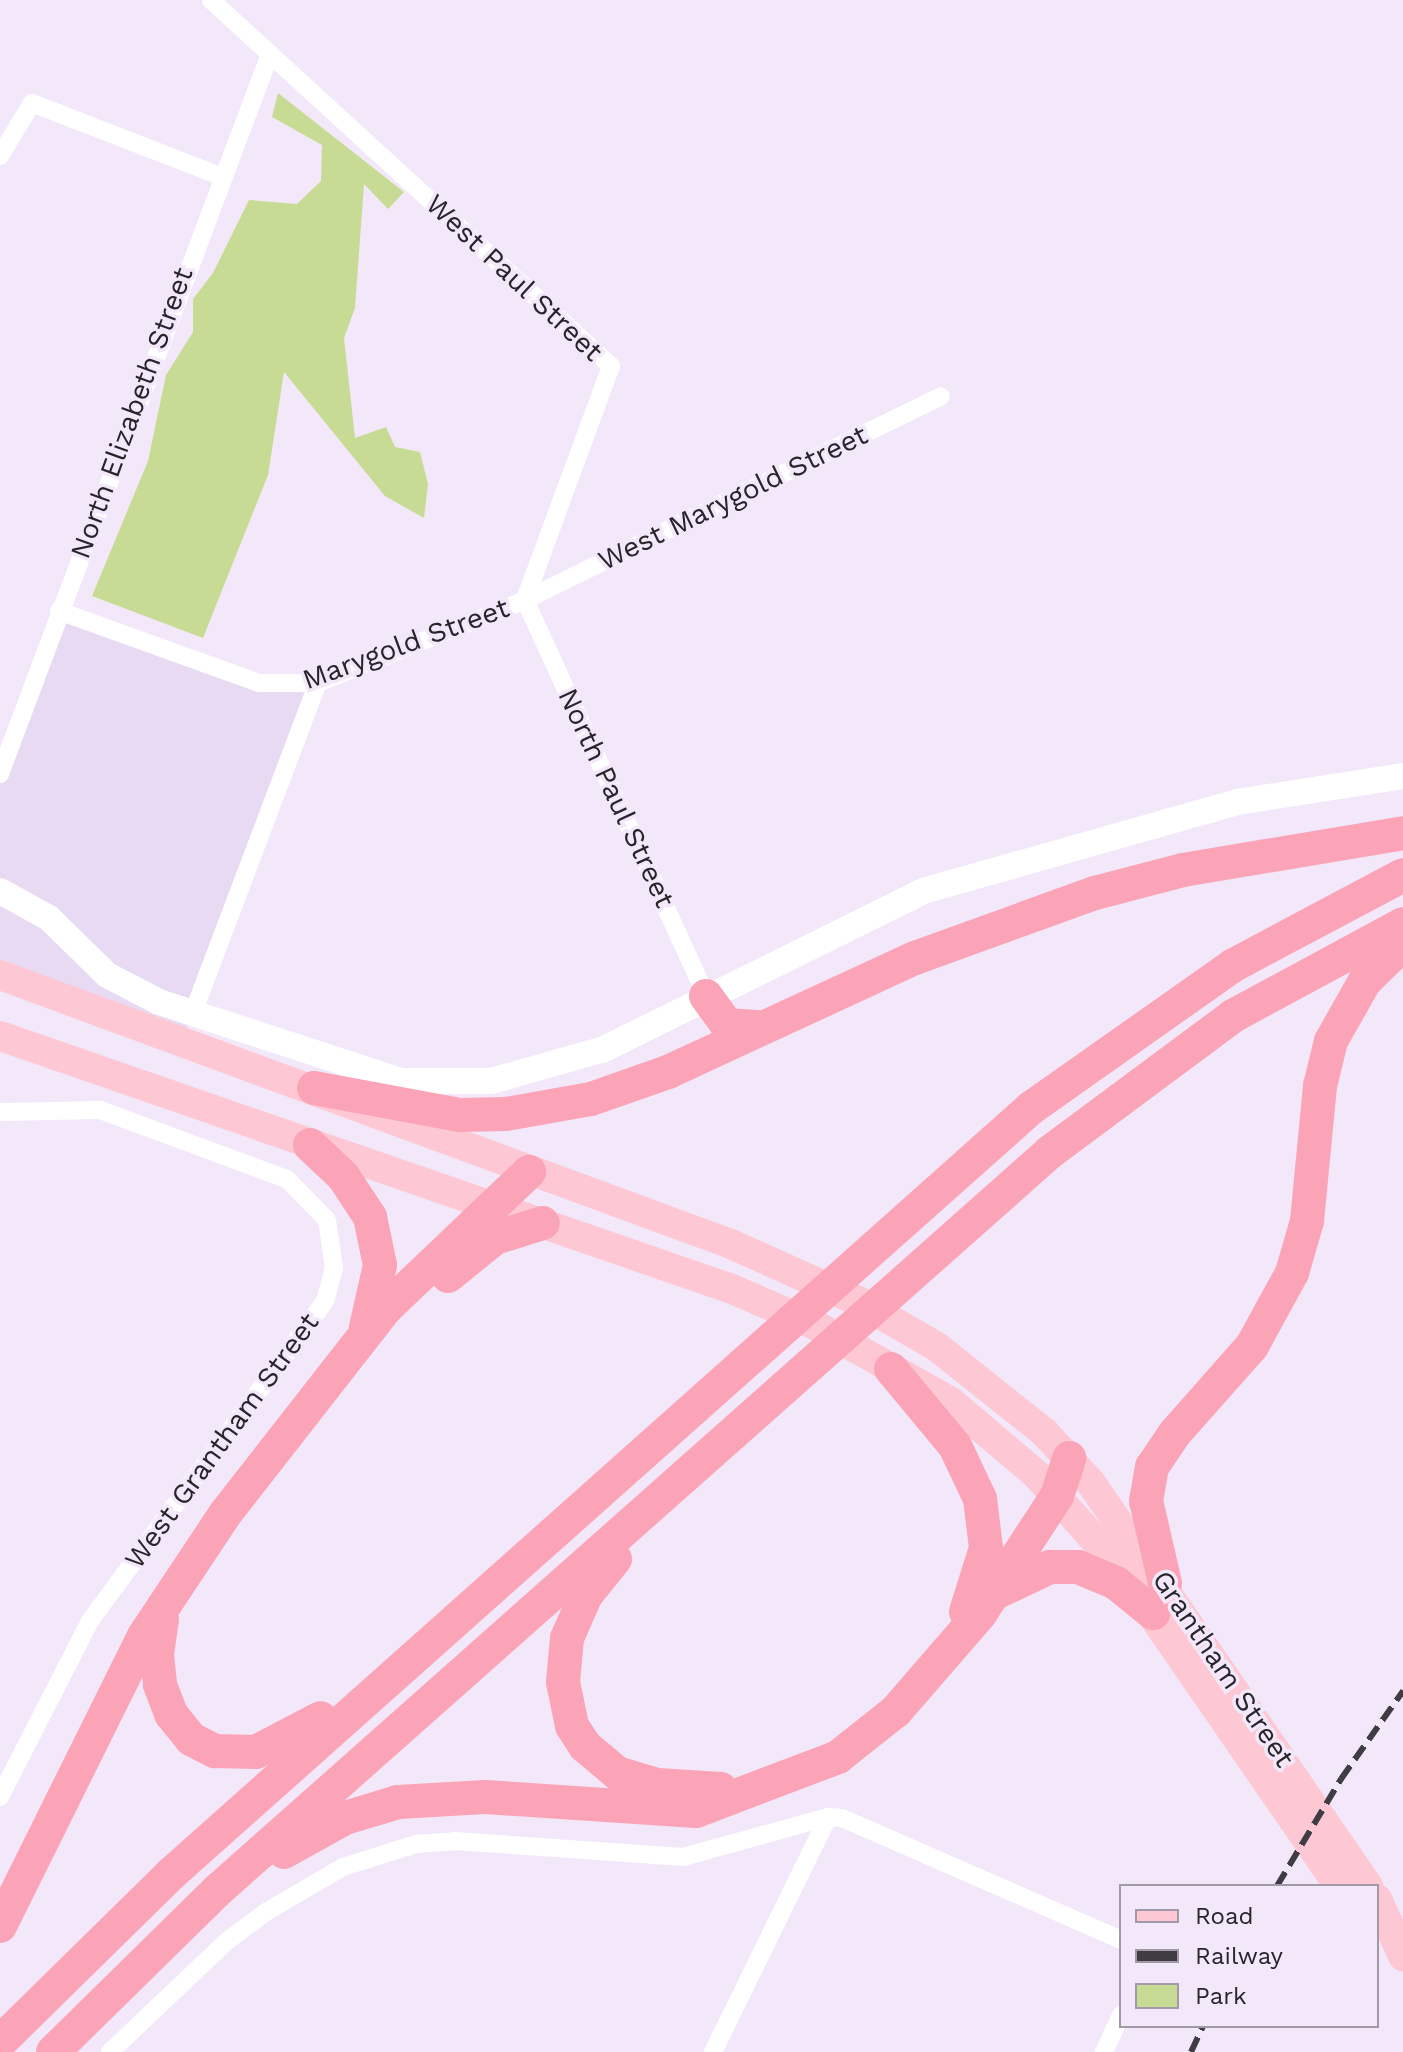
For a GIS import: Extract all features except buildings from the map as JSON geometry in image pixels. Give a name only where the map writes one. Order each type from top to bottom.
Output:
[{"type":"highway","points":[[314,1088],[460,1115],[551,1108],[643,1082],[869,978],[1095,893],[1183,870],[1403,833]]},
{"type":"highway","points":[[0,2042],[81,1958],[375,1691],[749,1355],[1031,1108],[1167,1008],[1275,942],[1403,875]]},
{"type":"highway","points":[[53,2052],[218,1890],[1050,1152],[1185,1049],[1311,971],[1403,924]]},
{"type":"highway","points":[[995,1593],[1050,1567],[1078,1567],[1159,1598],[1146,1501],[1152,1467],[1175,1433],[1252,1346],[1285,1287],[1307,1221],[1320,1086],[1331,1041],[1350,1000],[1403,944]]},
{"type":"highway","points":[[706,996],[727,1025],[759,1027]]},
{"type":"highway","points":[[310,1145],[359,1197],[376,1238],[378,1292],[351,1359]]},
{"type":"highway","points":[[0,1926],[144,1636],[164,1611],[225,1514],[351,1359],[385,1309],[529,1172]]},
{"type":"highway","points":[[351,1359],[386,1334],[481,1247],[514,1229],[543,1223]]},
{"type":"highway","points":[[891,1369],[955,1446],[980,1499],[986,1548],[957,1635]]},
{"type":"highway","points":[[218,1890],[315,1831],[398,1802],[485,1797],[667,1812],[719,1806],[838,1757],[868,1737],[923,1681],[957,1635],[995,1593],[1057,1496],[1069,1458]]},
{"type":"highway","points":[[659,1498],[576,1613],[563,1659],[565,1707],[585,1746],[617,1773],[681,1788],[758,1789]]},
{"type":"highway","points":[[164,1611],[157,1655],[165,1702],[191,1739],[215,1751],[270,1749],[375,1691]]},
{"type":"main road","name":"Grantham Street","points":[[0,975],[731,1244],[858,1301],[974,1373],[1069,1458],[1159,1598],[1280,1801],[1341,1875],[1363,1884]]},
{"type":"main road","name":"Grantham Street","points":[[0,1036],[543,1223],[776,1307],[951,1402],[1057,1496],[1159,1598],[1293,1773],[1341,1875]]},
{"type":"main road","points":[[1379,1904],[1403,1958]]},
{"type":"main road","points":[[1379,1940],[1403,1958]]},
{"type":"street","points":[[211,0],[270,54]]},
{"type":"street","name":"North Elizabeth Street","points":[[0,774],[220,176],[270,54]]},
{"type":"street","name":"West Paul Street","points":[[270,54],[611,366],[525,600]]},
{"type":"street","points":[[0,156],[32,103],[220,176]]},
{"type":"street","name":"West Marygold Street","points":[[525,600],[941,396]]},
{"type":"street","name":"Marygold Street","points":[[59,611],[259,683],[318,683],[525,600]]},
{"type":"street","name":"North Paul Street","points":[[525,600],[706,996]]},
{"type":"street","points":[[193,1013],[318,683]]},
{"type":"street","points":[[0,891],[49,918],[107,975],[193,1013],[400,1081],[491,1081],[604,1049],[923,891],[1237,802],[1403,776]]},
{"type":"street","name":"West Grantham Street","points":[[0,1112],[100,1110],[287,1179],[327,1220],[334,1268],[325,1301],[90,1621],[0,1797]]},
{"type":"street","points":[[713,2052],[828,1817]]},
{"type":"street","points":[[110,2052],[227,1941],[266,1912],[343,1867],[383,1851],[455,1841],[683,1857],[828,1817],[842,1818],[1119,1939]]},
{"type":"street","points":[[1104,2052],[1119,2019]]},
{"type":"shaded area","points":[[59,611],[259,683],[318,683],[182,1041],[0,975],[0,774]]},
{"type":"green space","points":[[278,93],[404,192],[388,209],[364,184],[355,308],[344,338],[355,438],[386,427],[395,447],[420,452],[428,484],[424,518],[385,496],[284,372],[268,475],[203,638],[92,596],[148,461],[166,375],[193,332],[193,299],[213,273],[249,200],[297,204],[321,181],[322,145],[272,117]]},
{"type":"railway","points":[[1278,1884],[1341,1779],[1403,1691]]},
{"type":"railway","points":[[1191,2052],[1202,2028]]}]
